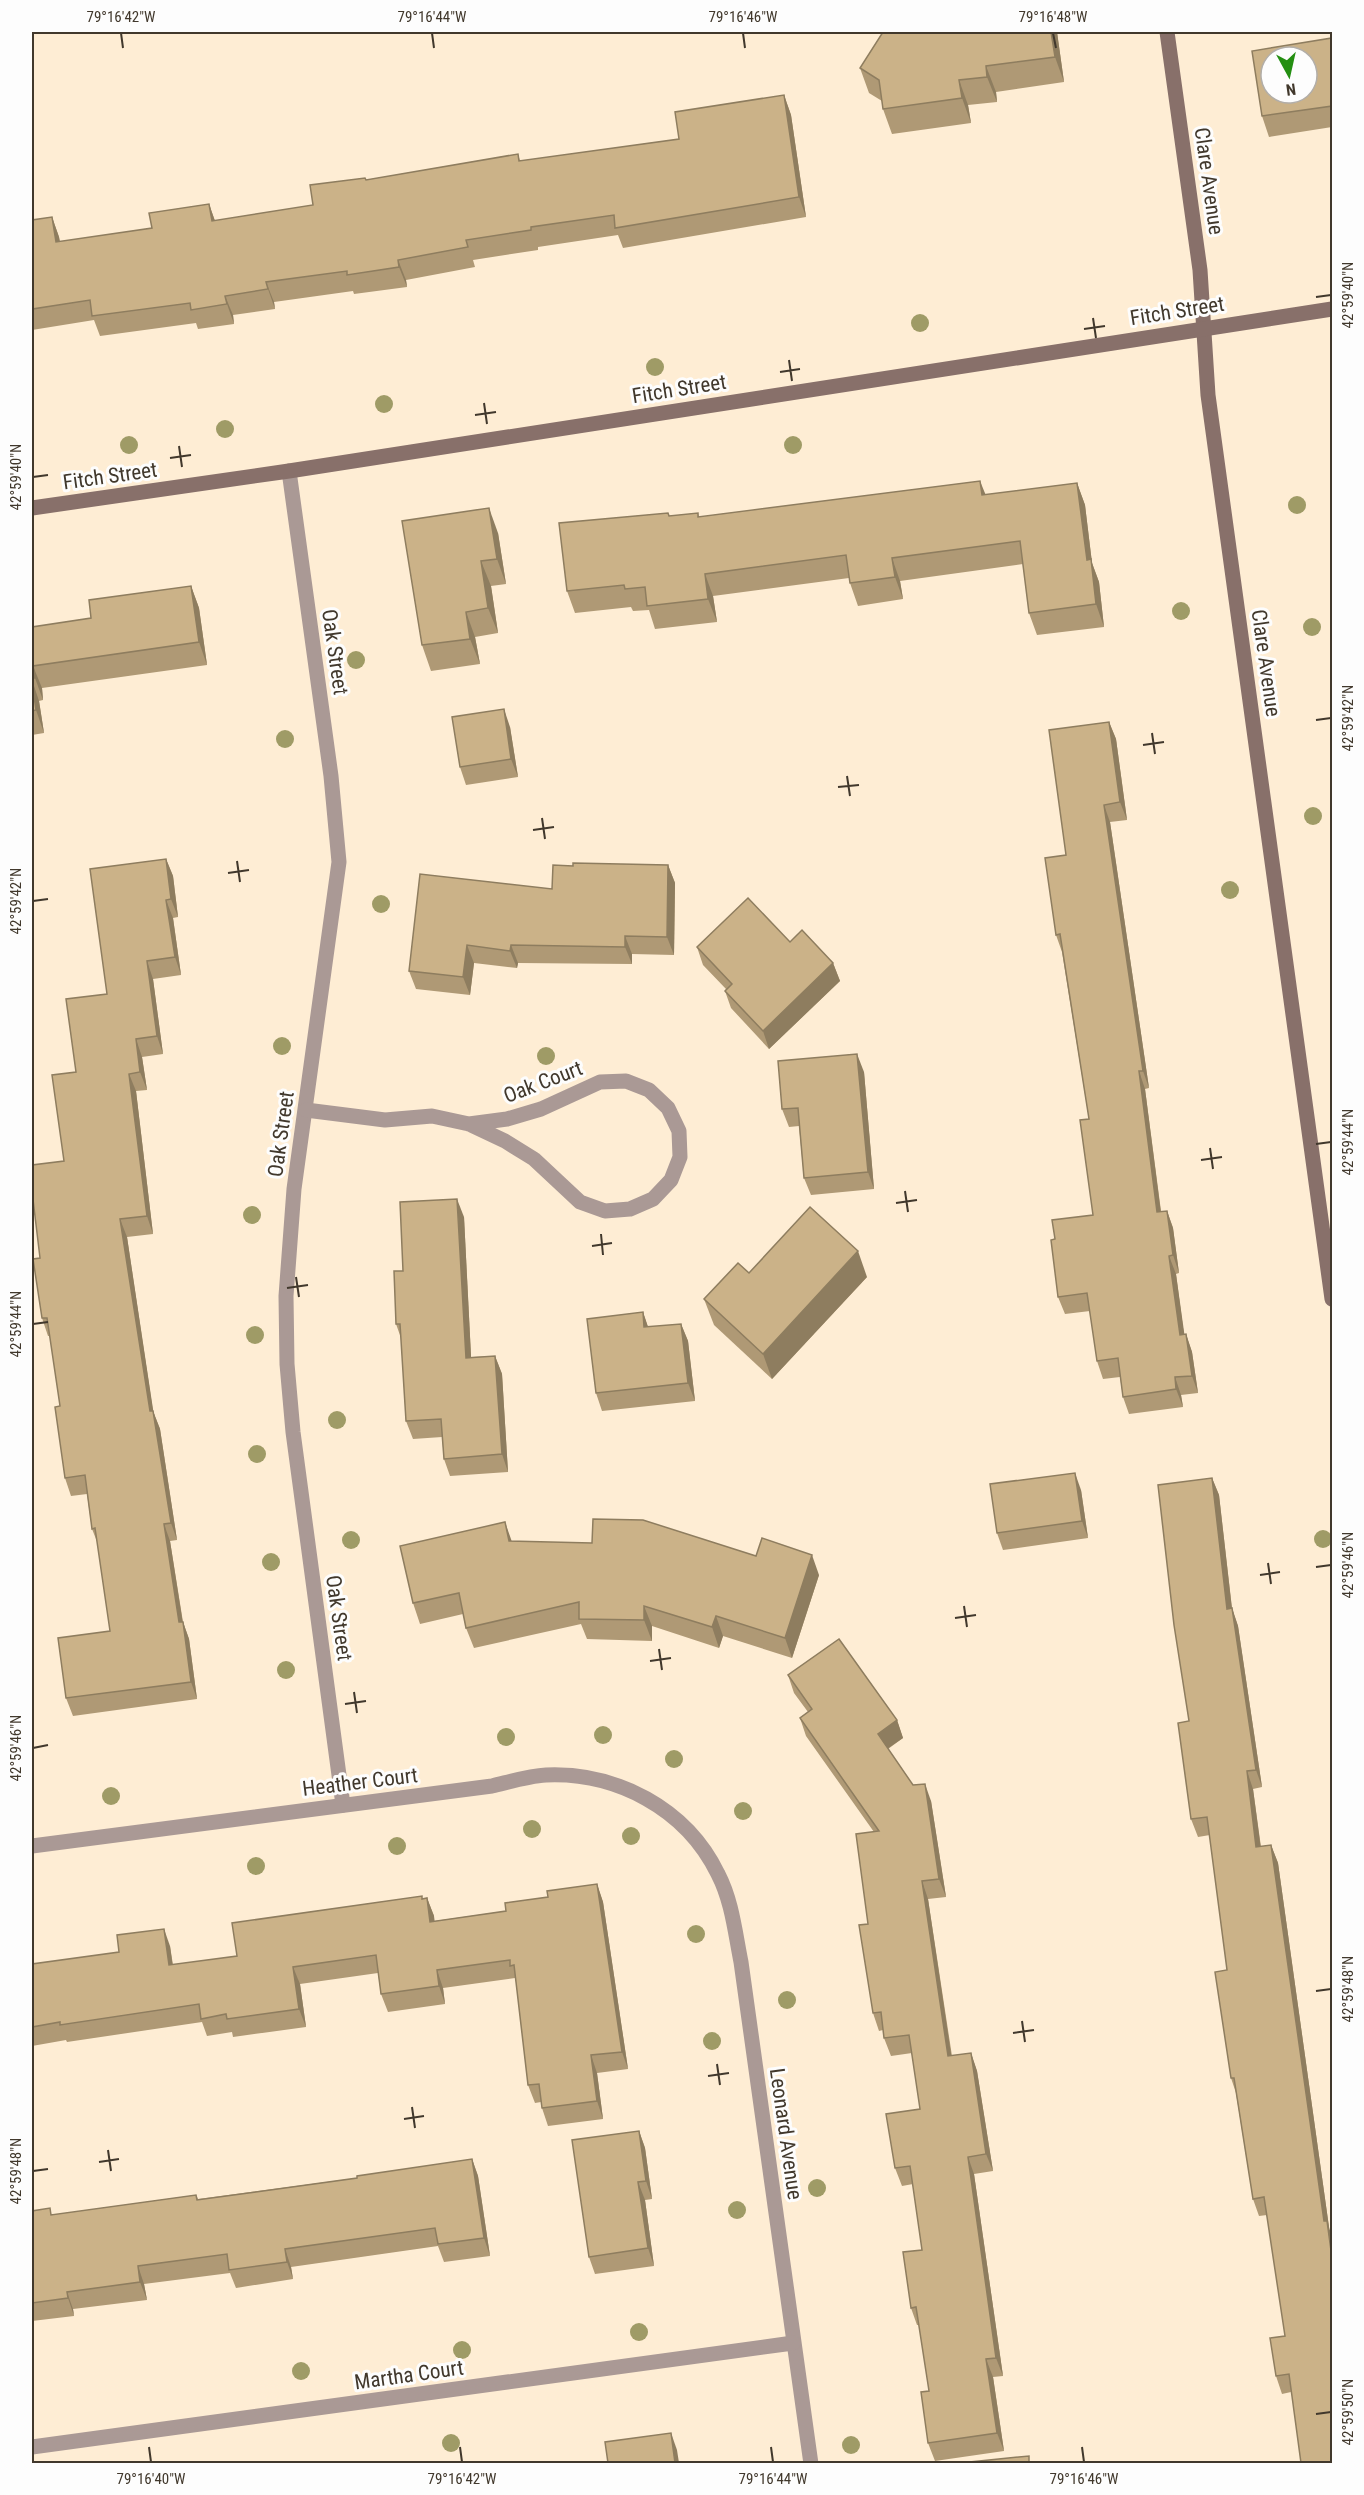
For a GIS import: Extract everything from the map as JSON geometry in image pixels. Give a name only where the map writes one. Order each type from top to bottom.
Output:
[{"type":"street","name":"Clare Avenue","points":[[1167,32],[1200,270],[1208,395],[1332,1299]]},
{"type":"street","name":"Fitch Street","points":[[32,508],[289,471],[1332,309]]},
{"type":"street","name":"Oak Street","points":[[289,471],[332,776],[339,862],[289,1244],[286,1296],[287,1364],[293,1432],[343,1805]]},
{"type":"street","name":"Oak Court","points":[[306,1110],[385,1120],[432,1116],[469,1124],[505,1141],[534,1159],[580,1202],[605,1210],[630,1209],[653,1199],[671,1180],[680,1156],[679,1131],[669,1108],[649,1090],[626,1081],[600,1082],[541,1109],[507,1119],[469,1124]]},
{"type":"street","name":"Heather Court","points":[[32,1846],[492,1786],[543,1775],[573,1775],[603,1780],[632,1791],[658,1805],[682,1825]]},
{"type":"street","name":"Leonard Avenue","points":[[682,1825],[718,1873],[729,1901],[741,1962],[811,2463]]},
{"type":"street","name":"Martha Court","points":[[32,2448],[793,2343]]},
{"type":"building","points":[[883,32],[1051,32],[1055,57],[986,66],[987,77],[959,80],[962,98],[883,109],[879,80],[860,68]]},
{"type":"building","points":[[1332,38],[1332,106],[1262,116],[1260,105],[1319,105],[1319,45],[1289,45]]},
{"type":"building","points":[[1259,50],[1259,96],[1252,51]]},
{"type":"building","points":[[784,95],[799,197],[615,228],[614,215],[531,227],[531,230],[466,240],[468,247],[398,260],[399,267],[347,275],[347,271],[266,282],[268,289],[225,296],[227,304],[191,310],[190,303],[92,316],[90,300],[32,309],[32,220],[52,217],[56,242],[152,228],[149,213],[209,204],[212,221],[313,205],[310,185],[365,178],[366,180],[518,154],[519,161],[679,139],[675,112]]},
{"type":"building","points":[[980,481],[982,495],[1077,483],[1087,560],[1091,559],[1096,604],[1029,613],[1020,541],[892,558],[895,577],[850,583],[846,555],[705,574],[708,599],[647,606],[645,587],[625,589],[624,585],[567,591],[559,523],[668,513],[669,516],[698,513],[698,517]]},
{"type":"building","points":[[489,508],[497,559],[481,561],[488,608],[466,612],[470,639],[422,645],[402,521]]},
{"type":"building","points":[[191,586],[199,642],[33,666],[35,678],[32,678],[32,627],[91,618],[89,600]]},
{"type":"building","points":[[32,683],[36,710],[32,711]]},
{"type":"building","points":[[504,709],[511,759],[460,767],[452,717]]},
{"type":"building","points":[[1109,722],[1120,802],[1104,805],[1143,1071],[1139,1071],[1157,1212],[1167,1211],[1173,1255],[1169,1256],[1180,1335],[1186,1334],[1192,1376],[1175,1377],[1176,1389],[1123,1397],[1118,1358],[1097,1361],[1087,1293],[1058,1297],[1051,1240],[1055,1239],[1052,1220],[1093,1215],[1080,1120],[1089,1119],[1060,934],[1056,935],[1045,858],[1066,855],[1049,730]]},
{"type":"building","points":[[166,859],[171,899],[166,900],[175,957],[147,961],[157,1036],[136,1039],[140,1072],[129,1074],[147,1216],[120,1219],[150,1411],[153,1411],[171,1523],[164,1524],[179,1622],[183,1622],[191,1682],[66,1698],[58,1638],[110,1631],[85,1475],[65,1478],[55,1407],[60,1406],[47,1318],[42,1318],[33,1259],[40,1258],[32,1191],[32,1165],[64,1161],[52,1075],[76,1072],[66,999],[107,994],[90,869]]},
{"type":"building","points":[[573,863],[668,865],[667,937],[625,936],[625,947],[511,945],[510,951],[467,945],[463,977],[409,971],[420,874],[552,889],[553,865],[573,866]]},
{"type":"building","points":[[748,898],[790,942],[802,930],[833,963],[763,1031],[725,991],[732,984],[697,947]]},
{"type":"building","points":[[857,1054],[868,1172],[804,1178],[798,1108],[782,1109],[778,1061]]},
{"type":"building","points":[[457,1199],[466,1358],[495,1356],[502,1454],[444,1459],[441,1419],[406,1421],[400,1324],[396,1324],[394,1271],[403,1271],[400,1202]]},
{"type":"building","points":[[810,1207],[858,1251],[763,1354],[704,1299],[738,1263],[749,1273]]},
{"type":"building","points":[[643,1312],[644,1327],[681,1324],[688,1383],[596,1393],[587,1319]]},
{"type":"building","points":[[1075,1473],[1082,1521],[997,1533],[990,1484]]},
{"type":"building","points":[[1212,1478],[1227,1609],[1232,1608],[1256,1770],[1247,1771],[1256,1847],[1271,1845],[1324,2221],[1327,2221],[1332,2258],[1332,2463],[1301,2463],[1289,2374],[1276,2376],[1270,2338],[1285,2336],[1264,2197],[1253,2199],[1215,1972],[1227,1970],[1207,1817],[1191,1819],[1178,1723],[1189,1721],[1174,1625],[1158,1485]]},
{"type":"building","points":[[593,1519],[643,1520],[756,1556],[762,1538],[812,1555],[785,1638],[716,1616],[712,1627],[644,1606],[644,1620],[579,1619],[579,1602],[466,1628],[459,1593],[413,1603],[400,1546],[505,1522],[509,1541],[592,1543]]},
{"type":"building","points":[[839,1639],[897,1720],[878,1734],[913,1785],[925,1784],[939,1879],[922,1881],[948,2056],[971,2053],[986,2154],[968,2157],[996,2358],[986,2359],[997,2433],[928,2443],[921,2392],[929,2391],[916,2307],[911,2308],[903,2252],[922,2250],[910,2166],[895,2168],[886,2114],[920,2109],[909,2035],[884,2038],[881,2012],[873,2013],[859,1925],[868,1924],[856,1834],[879,1831],[800,1718],[812,1709],[788,1675]]},
{"type":"building","points":[[597,1884],[622,2052],[591,2055],[597,2101],[542,2108],[539,2084],[528,2085],[514,1965],[510,1966],[510,1960],[437,1970],[439,1986],[381,1994],[376,1955],[293,1967],[299,2009],[227,2019],[226,2014],[201,2019],[199,2004],[60,2025],[60,2022],[32,2027],[32,1964],[119,1952],[117,1935],[164,1929],[169,1965],[237,1956],[232,1923],[422,1896],[422,1899],[427,1898],[430,1922],[506,1911],[505,1903],[548,1897],[547,1891]]},
{"type":"building","points":[[639,2131],[646,2181],[638,2182],[648,2248],[589,2257],[572,2140]]},
{"type":"building","points":[[472,2159],[484,2238],[438,2244],[435,2228],[285,2249],[287,2262],[229,2270],[227,2254],[138,2266],[140,2282],[67,2292],[68,2298],[32,2303],[32,2211],[50,2208],[51,2215],[196,2195],[197,2200],[357,2178],[357,2176]]},
{"type":"building","points":[[671,2433],[675,2463],[608,2463],[605,2442]]},
{"type":"building","points":[[1029,2456],[1029,2463],[970,2463],[970,2462]]}]
